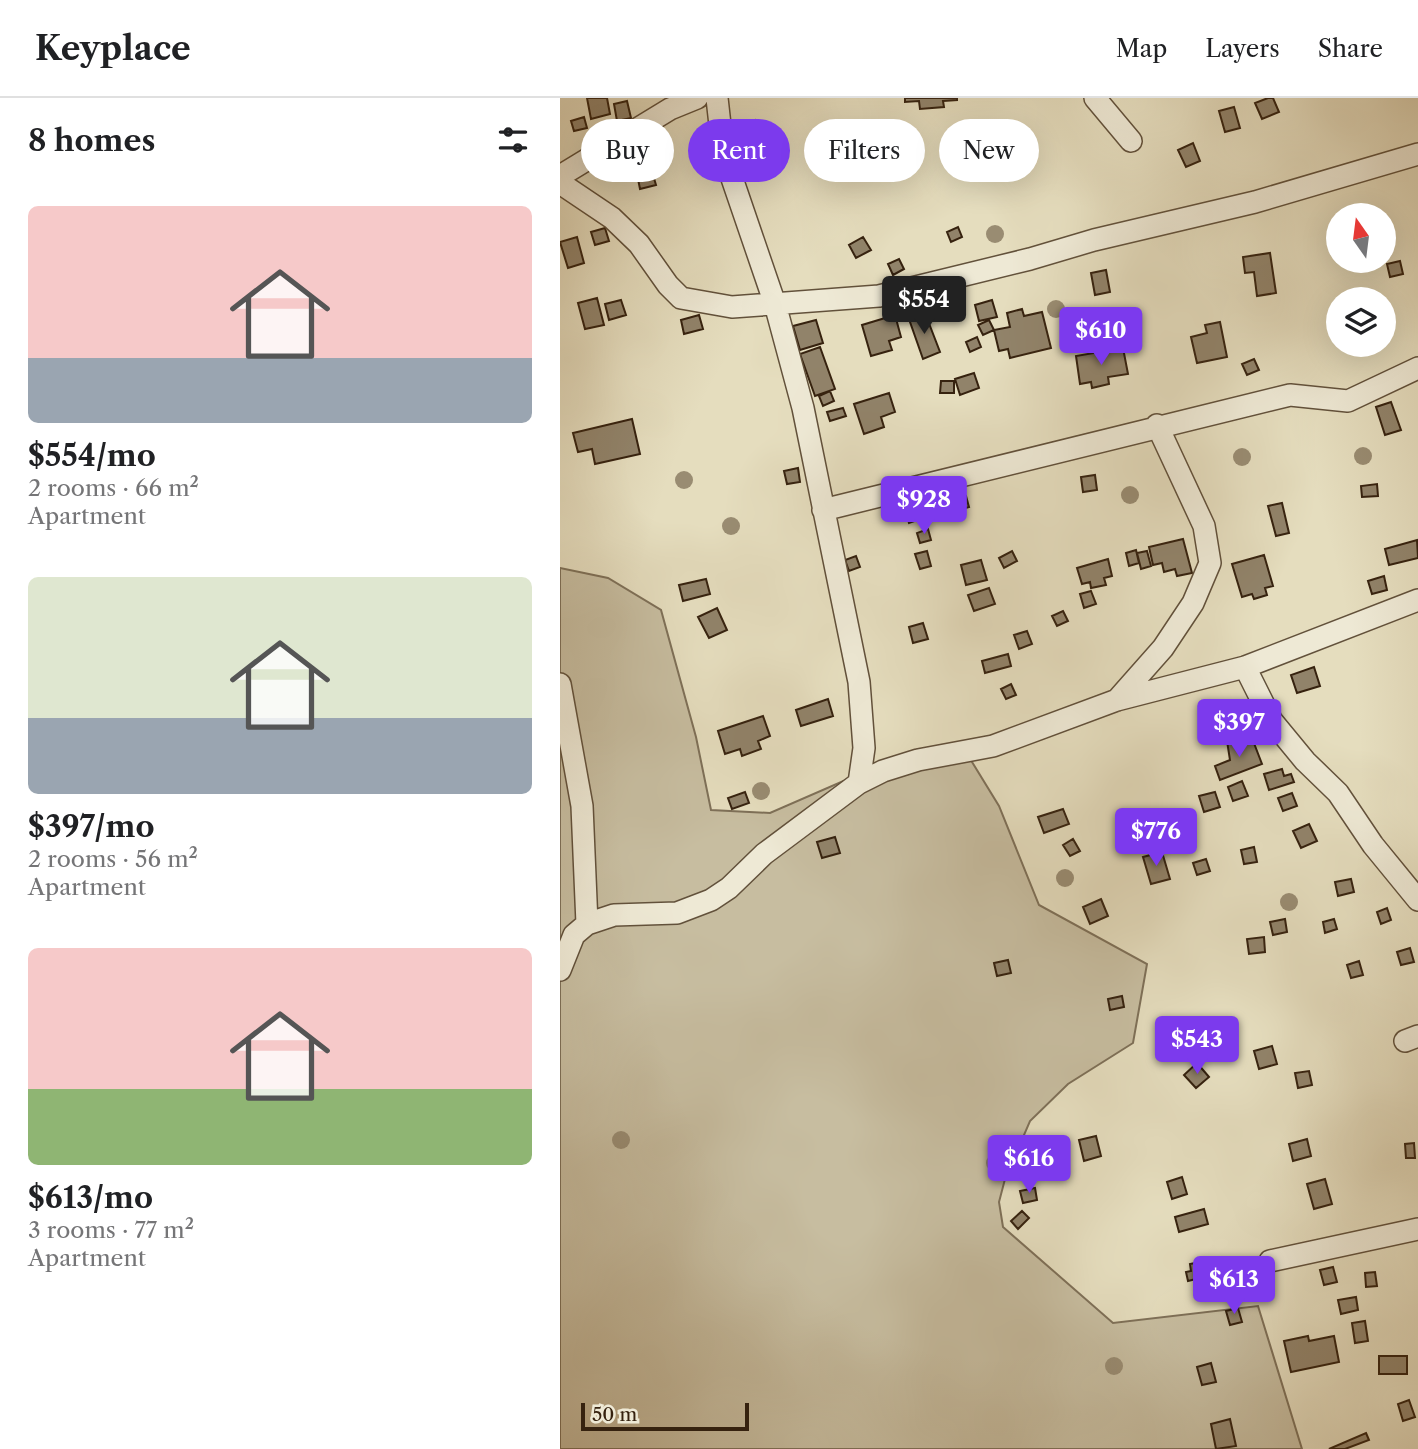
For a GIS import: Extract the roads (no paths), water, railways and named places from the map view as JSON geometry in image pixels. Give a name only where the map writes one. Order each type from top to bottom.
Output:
[{"type":"street","points":[[560,176],[670,108],[697,98]]},
{"type":"street","points":[[717,98],[723,152],[775,304],[803,408],[859,682],[864,748],[859,783]]},
{"type":"street","points":[[1095,98],[1131,141]]},
{"type":"street","points":[[560,183],[612,218],[639,244],[668,285],[681,298],[732,307],[878,296],[1255,202],[1418,154]]},
{"type":"street","points":[[823,510],[1157,425],[1290,395],[1348,401],[1418,368]]},
{"type":"street","points":[[1116,700],[1163,648],[1193,603],[1210,563],[1204,526],[1157,425]]},
{"type":"street","points":[[560,970],[574,935],[587,924],[614,915],[677,913],[711,900],[729,888],[764,854],[859,783],[883,771],[918,760],[993,746],[1116,700],[1245,667],[1418,600]]},
{"type":"street","points":[[1245,667],[1272,721],[1305,761],[1338,793],[1373,845],[1418,900]]},
{"type":"street","points":[[560,684],[582,806],[587,924]]},
{"type":"street","points":[[1269,1261],[1418,1229]]}]
